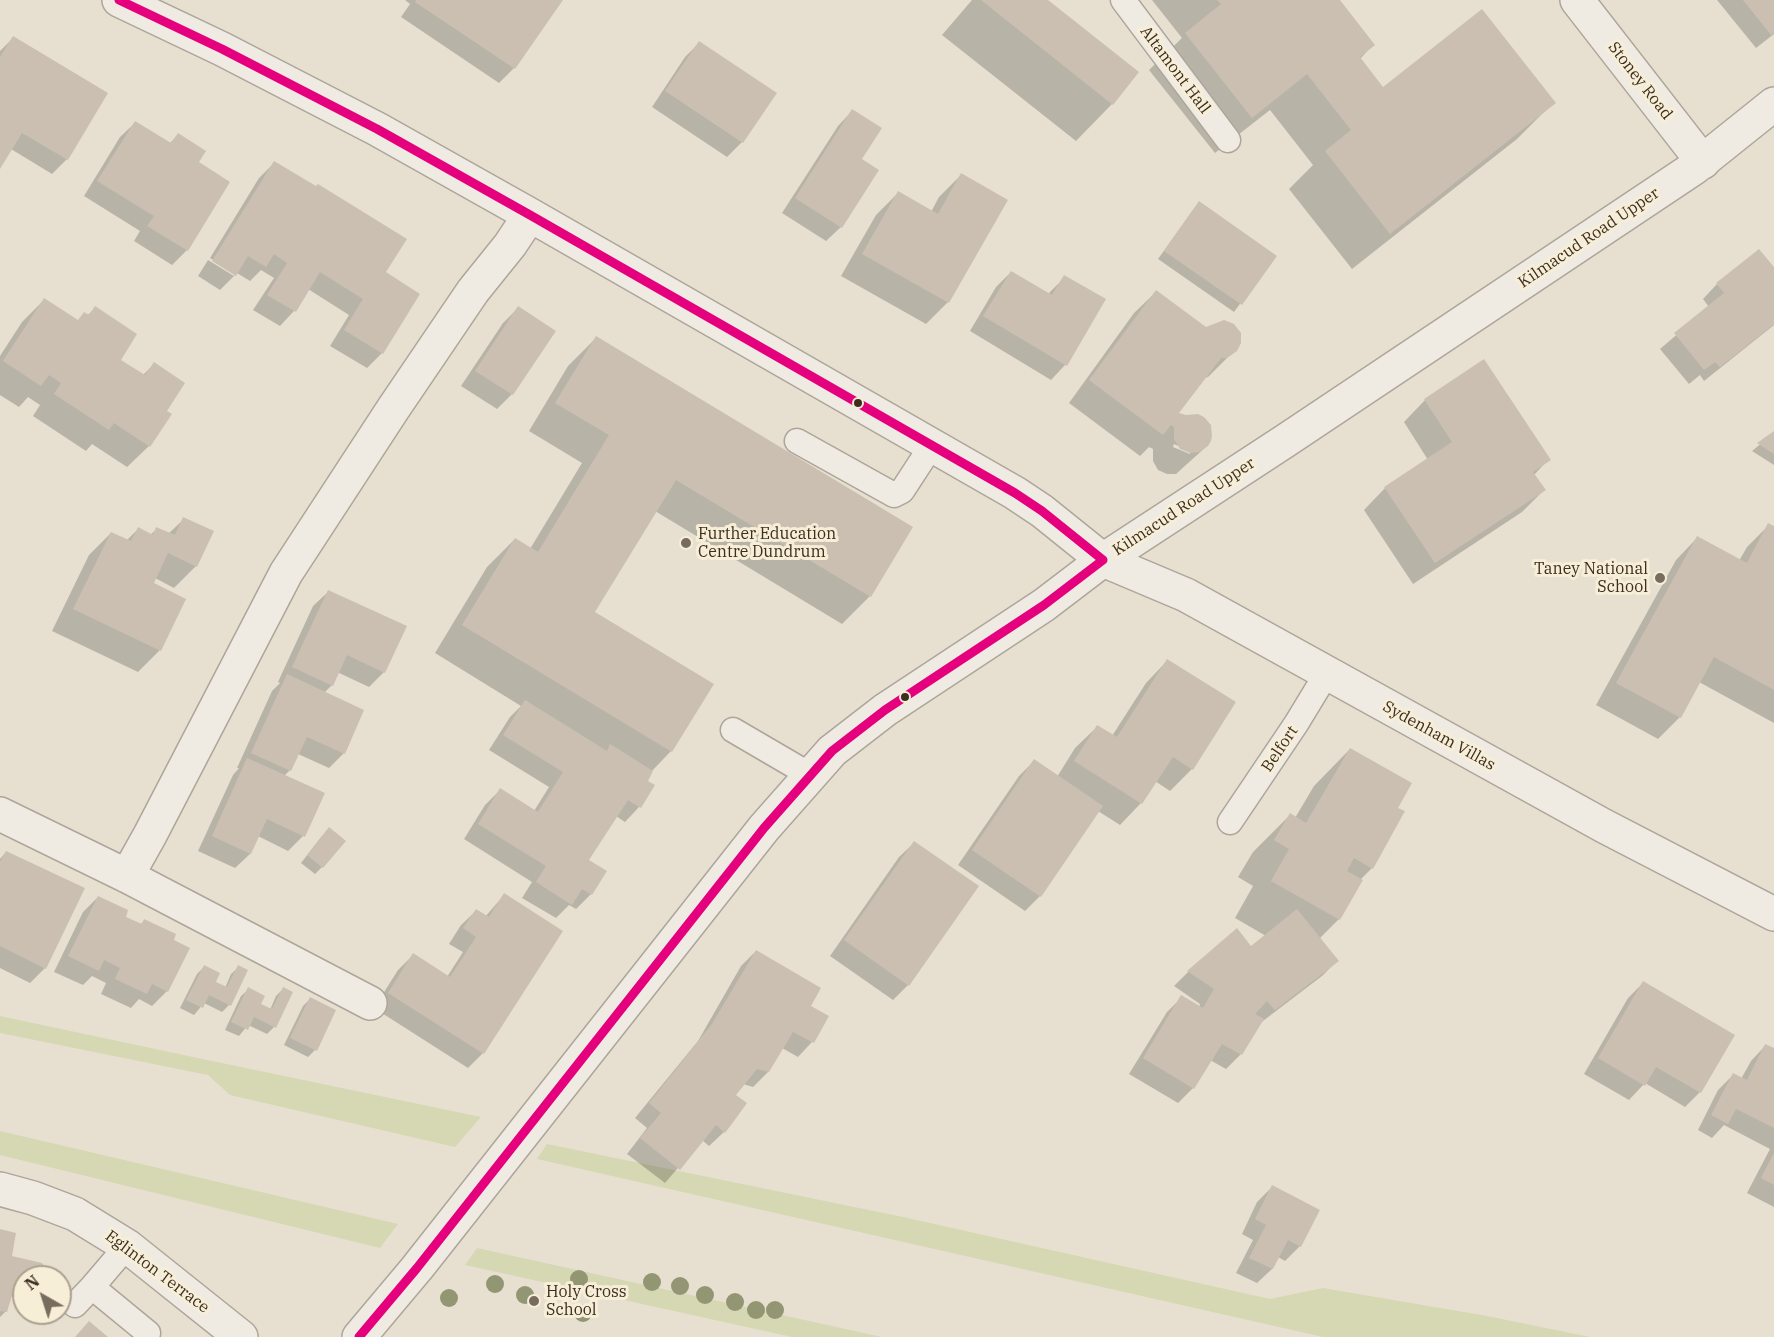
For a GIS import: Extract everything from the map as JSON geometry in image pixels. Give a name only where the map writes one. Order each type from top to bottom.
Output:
[{"type":"street","name":"Sydenham Villas","points":[[119,0],[222,49],[377,129],[530,215],[932,445],[1042,511],[1103,560],[1186,595],[1594,821],[1774,914]]},
{"type":"street","name":"Stoney Road","points":[[1577,0],[1703,162]]},
{"type":"street","name":"Kilmacud Road Upper","points":[[359,1337],[417,1268],[764,828],[832,751],[885,710],[1044,605],[1103,560],[1703,162],[1774,104]]},
{"type":"street","points":[[127,876],[286,573],[473,291],[510,246],[530,215]]},
{"type":"street","points":[[0,814],[127,876],[370,1003]]},
{"type":"street","name":"Eglinton Terrace","points":[[0,1189],[33,1198],[75,1214],[126,1246],[242,1337]]},
{"type":"lane","name":"Altamont Hall","points":[[1123,0],[1228,140]]},
{"type":"lane","points":[[797,441],[894,495],[902,492],[932,445]]},
{"type":"lane","name":"Belfort","points":[[1230,822],[1296,724],[1327,673]]},
{"type":"lane","points":[[733,730],[810,775]]},
{"type":"lane","points":[[75,1305],[126,1246]]},
{"type":"lane","points":[[92,1287],[148,1333]]},
{"type":"green space","points":[[0,1016],[481,1117],[455,1147],[230,1095],[208,1075],[0,1033]]},
{"type":"green space","points":[[0,1131],[398,1224],[380,1248],[0,1155]]},
{"type":"green space","points":[[547,1144],[903,1217],[1270,1299],[1323,1288],[1487,1316],[1590,1337],[1323,1337],[537,1159]]},
{"type":"green space","points":[[477,1248],[882,1337],[792,1337],[465,1265]]},
{"type":"building","points":[[416,0],[563,0],[515,69],[415,2]]},
{"type":"building","points":[[981,0],[1048,0],[1139,72],[1113,105]]},
{"type":"building","points":[[1217,0],[1340,0],[1375,45],[1360,57],[1383,87],[1482,9],[1556,103],[1390,234],[1325,151],[1351,130],[1307,74],[1252,118],[1185,33],[1221,4]]},
{"type":"building","points":[[1743,0],[1774,0],[1774,33],[1771,35]]},
{"type":"building","points":[[13,36],[108,93],[68,160],[22,133],[0,169],[0,57]]},
{"type":"building","points":[[699,41],[777,93],[743,143],[665,91]]},
{"type":"building","points":[[852,109],[882,128],[862,159],[879,170],[842,228],[795,198]]},
{"type":"building","points":[[135,121],[171,143],[178,133],[206,151],[199,162],[230,182],[188,251],[147,226],[154,216],[97,181]]},
{"type":"building","points":[[274,161],[316,186],[318,184],[407,239],[386,272],[420,294],[383,354],[344,330],[363,299],[320,272],[296,312],[267,295],[287,263],[274,254],[266,267],[248,256],[236,276],[212,261]]},
{"type":"building","points":[[961,173],[1008,200],[949,303],[862,254],[898,191],[938,214]]},
{"type":"building","points":[[1199,201],[1277,256],[1242,305],[1164,251]]},
{"type":"building","points":[[1759,249],[1774,267],[1774,324],[1720,367],[1715,362],[1704,370],[1674,333],[1724,293],[1716,283]]},
{"type":"building","points":[[1011,271],[1052,295],[1064,275],[1106,299],[1067,366],[983,316]]},
{"type":"building","points":[[1156,290],[1206,327],[1224,320],[1234,324],[1241,333],[1241,343],[1237,351],[1227,358],[1221,358],[1179,413],[1198,414],[1211,425],[1211,441],[1199,452],[1190,453],[1180,449],[1174,439],[1174,427],[1171,425],[1163,435],[1089,380]]},
{"type":"building","points":[[44,298],[78,320],[84,312],[89,315],[95,306],[137,334],[121,360],[145,375],[154,362],[185,383],[167,411],[172,414],[150,447],[114,423],[109,430],[54,394],[61,383],[49,375],[41,386],[3,361]]},
{"type":"building","points":[[518,306],[556,331],[513,395],[475,371]]},
{"type":"building","name":"Further Education Centre Dundrum","points":[[596,336],[913,527],[871,597],[676,480],[595,612],[714,684],[672,752],[462,625],[515,538],[538,552],[609,435],[555,403]]},
{"type":"building","points":[[1484,359],[1551,460],[1533,472],[1546,490],[1435,563],[1384,487],[1452,442],[1424,399]]},
{"type":"building","points":[[1774,431],[1774,454],[1757,443]]},
{"type":"building","points":[[183,517],[214,531],[197,567],[168,553],[154,583],[186,599],[161,651],[73,609],[111,532],[131,541],[138,527],[153,535],[156,527],[175,535]]},
{"type":"building","points":[[1768,523],[1774,526],[1774,690],[1714,657],[1681,718],[1616,683],[1697,536],[1747,563]]},
{"type":"building","points":[[328,590],[407,626],[385,673],[347,655],[333,686],[292,667]]},
{"type":"building","points":[[1167,659],[1236,702],[1193,770],[1173,757],[1142,804],[1074,761],[1097,725],[1117,737]]},
{"type":"building","points":[[287,674],[364,710],[345,754],[307,737],[291,771],[251,753]]},
{"type":"building","points":[[525,700],[607,751],[610,744],[653,771],[648,781],[655,785],[641,808],[628,800],[589,860],[607,871],[592,895],[582,889],[572,905],[536,882],[546,866],[478,824],[500,788],[538,812],[563,772],[503,735]]},
{"type":"building","points":[[1350,748],[1412,783],[1398,808],[1405,811],[1373,869],[1354,858],[1347,871],[1363,880],[1340,920],[1271,881],[1289,849],[1274,840],[1290,813],[1306,823]]},
{"type":"building","points":[[247,758],[325,793],[305,837],[267,819],[251,854],[212,836]]},
{"type":"building","points":[[1034,759],[1103,806],[1041,897],[972,850]]},
{"type":"building","points":[[329,827],[346,841],[323,868],[307,855]]},
{"type":"building","points":[[914,841],[979,886],[909,986],[844,940]]},
{"type":"building","points":[[6,851],[85,888],[46,969],[0,946],[0,862]]},
{"type":"building","points":[[504,893],[563,931],[484,1054],[388,993],[413,953],[450,977],[476,937],[463,928],[476,909],[489,917]]},
{"type":"building","points":[[98,896],[128,910],[126,917],[142,924],[144,919],[176,934],[174,940],[190,948],[168,992],[152,984],[147,994],[115,979],[120,968],[104,960],[99,971],[68,956]]},
{"type":"building","points":[[1297,909],[1339,961],[1275,1010],[1267,1001],[1255,1014],[1264,1019],[1242,1055],[1222,1044],[1194,1089],[1143,1058],[1181,995],[1203,1008],[1214,989],[1187,971],[1237,928],[1251,946]]},
{"type":"building","points":[[756,950],[821,988],[811,1006],[829,1016],[814,1043],[793,1032],[769,1072],[757,1069],[736,1095],[747,1103],[725,1133],[716,1125],[680,1170],[640,1138],[661,1113],[649,1103],[712,1024]]},
{"type":"building","points":[[204,965],[220,973],[216,982],[227,987],[238,965],[248,970],[231,1006],[209,995],[203,1008],[186,1000]]},
{"type":"building","points":[[1643,981],[1735,1035],[1701,1093],[1656,1067],[1645,1086],[1598,1058]]},
{"type":"building","points":[[248,987],[265,996],[261,1004],[272,1009],[283,987],[293,992],[276,1028],[254,1017],[248,1030],[231,1022]]},
{"type":"building","points":[[310,997],[336,1010],[317,1051],[290,1038]]},
{"type":"building","points":[[1765,1044],[1774,1048],[1774,1128],[1736,1109],[1728,1124],[1711,1115],[1733,1073],[1747,1080]]},
{"type":"building","points":[[1774,1153],[1774,1185],[1761,1178]]},
{"type":"building","points":[[1272,1185],[1320,1210],[1301,1247],[1288,1240],[1273,1269],[1249,1258],[1266,1225],[1255,1219]]},
{"type":"building","points":[[0,1229],[16,1233],[12,1256],[43,1265],[12,1265],[12,1296],[7,1312],[0,1311]]},
{"type":"building","points":[[89,1321],[108,1337],[75,1337]]},
{"type":"transit line","points":[[119,0],[222,49],[377,129],[530,215],[1015,493],[1042,511],[1103,560],[1044,605],[885,710],[832,751],[764,828],[417,1268],[359,1337]]},
{"type":"place","name":"Further Education Centre Dundrum","points":[[686,543]]},
{"type":"place","name":"Taney National School","points":[[1660,578]]},
{"type":"place","name":"Holy Cross School","points":[[534,1301]]}]
